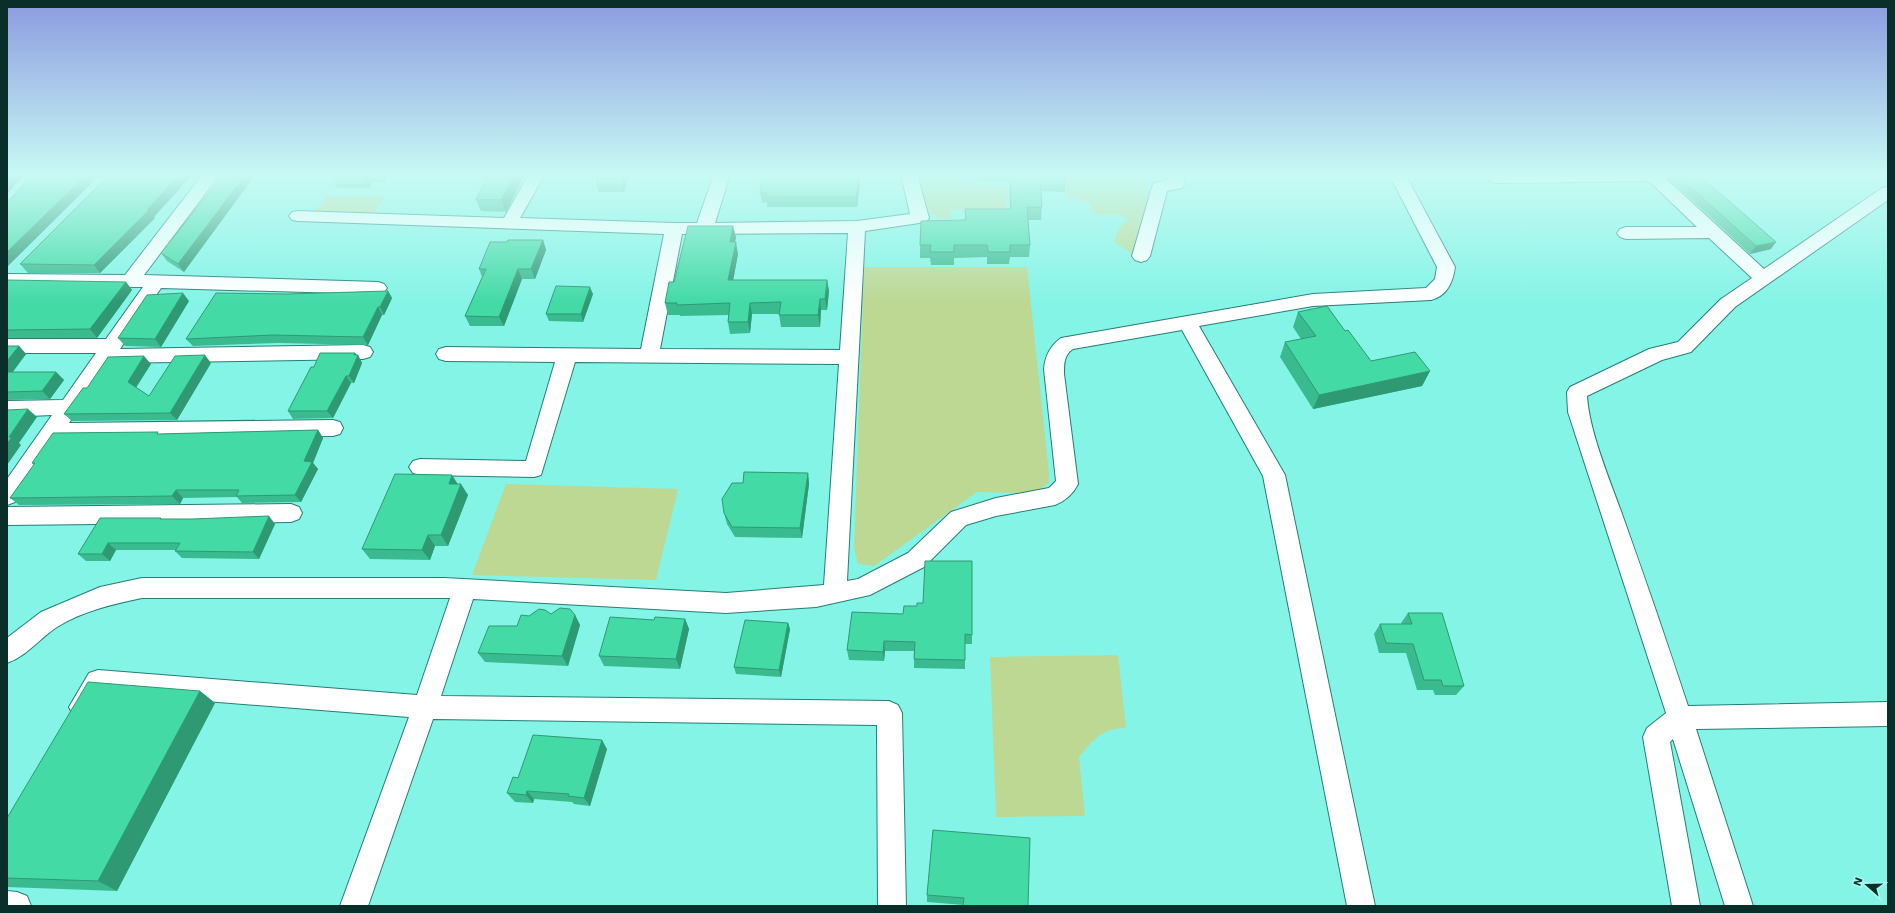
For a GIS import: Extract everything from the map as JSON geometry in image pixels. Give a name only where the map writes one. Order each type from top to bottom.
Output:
[{"type":"street","points":[[130,281],[179,217]]},
{"type":"street","points":[[316,217],[674,229],[857,227],[920,218],[920,217]]},
{"type":"street","points":[[510,223],[514,217]]},
{"type":"street","points":[[704,229],[708,217]]},
{"type":"street","points":[[1141,256],[1152,217]]},
{"type":"street","points":[[7,652],[49,619],[100,597],[142,588],[208,587],[465,589],[726,603],[816,597],[862,588],[916,560],[959,518],[996,507],[1055,496],[1067,484],[1054,374],[1055,357],[1061,348],[1068,343],[1313,300],[1431,294],[1444,281],[1446,267],[1419,217]]},
{"type":"street","points":[[1697,217],[1763,278]]},
{"type":"street","points":[[1739,906],[1654,637],[1600,482],[1578,412],[1577,392],[1656,354],[1684,347],[1728,303],[1852,217]]},
{"type":"street","points":[[835,593],[857,227]]},
{"type":"street","points":[[649,356],[674,229]]},
{"type":"street","points":[[1626,233],[1713,232]]},
{"type":"street","points":[[7,280],[24,263]]},
{"type":"street","points":[[7,280],[130,281],[378,288]]},
{"type":"street","points":[[10,485],[53,431],[156,282]]},
{"type":"street","points":[[1188,323],[1274,475],[1361,906]]},
{"type":"street","points":[[7,346],[108,351],[363,352]]},
{"type":"street","points":[[446,354],[849,357]]},
{"type":"street","points":[[420,467],[534,469],[567,355]]},
{"type":"street","points":[[7,409],[69,407]]},
{"type":"street","points":[[53,431],[333,428]]},
{"type":"street","points":[[7,516],[290,513]]},
{"type":"street","points":[[354,906],[425,707],[465,589]]},
{"type":"street","points":[[70,728],[98,681],[425,707],[889,713],[892,906]]},
{"type":"street","points":[[1686,906],[1656,737],[1679,718],[1888,714]]},
{"type":"street","points":[[7,905],[17,906]]},
{"type":"green space","points":[[937,217],[950,217],[950,218]]},
{"type":"green space","points":[[1124,217],[1148,217],[1138,233],[1135,255],[1114,242],[1117,231],[1127,219]]},
{"type":"green space","points":[[864,267],[1027,267],[1049,473],[1049,482],[1040,490],[1016,493],[977,492],[874,566],[858,564],[854,548]]},
{"type":"green space","points":[[506,484],[678,489],[656,580],[472,575]]},
{"type":"green space","points":[[1118,655],[1126,728],[1105,732],[1094,740],[1079,757],[1085,816],[996,817],[990,657]]},
{"type":"building","points":[[7,217],[43,217],[7,252]]},
{"type":"building","points":[[67,217],[142,217],[94,265],[20,264]]},
{"type":"building","points":[[190,217],[214,217],[178,264],[161,253]]},
{"type":"building","points":[[966,217],[1028,217],[1030,245],[1010,245],[1010,252],[988,252],[987,245],[954,245],[954,252],[930,252],[931,245],[920,245],[921,221],[966,220]]},
{"type":"building","points":[[1723,217],[1747,217],[1776,242],[1756,246]]},
{"type":"building","points":[[688,226],[733,226],[730,242],[736,242],[728,280],[827,280],[825,299],[820,299],[818,315],[779,315],[781,302],[750,303],[748,322],[728,322],[730,303],[677,305],[677,303],[665,303],[669,282],[674,282]]},
{"type":"building","points":[[508,240],[543,240],[531,269],[518,269],[499,317],[465,316],[486,269],[479,269],[490,242],[507,242]]},
{"type":"building","points":[[7,280],[126,282],[90,329],[7,330]]},
{"type":"building","points":[[556,286],[590,287],[581,314],[546,314]]},
{"type":"building","points":[[388,291],[363,337],[273,335],[186,339],[216,293],[288,294]]},
{"type":"building","points":[[183,293],[155,339],[118,338],[147,295]]},
{"type":"building","points":[[1327,306],[1345,331],[1348,330],[1371,361],[1415,352],[1430,371],[1319,395],[1285,342],[1316,336],[1298,312]]},
{"type":"building","points":[[7,346],[19,346],[7,361]]},
{"type":"building","points":[[320,353],[355,353],[354,355],[358,355],[349,376],[346,376],[327,411],[288,411],[311,367],[314,367]]},
{"type":"building","points":[[205,355],[170,413],[64,414],[83,388],[87,388],[108,357],[144,356],[128,382],[149,396],[175,356]]},
{"type":"building","points":[[7,372],[56,372],[42,391],[7,392]]},
{"type":"building","points":[[28,409],[9,437],[12,437],[7,444],[7,410]]},
{"type":"building","points":[[318,430],[304,461],[312,462],[295,495],[236,496],[239,490],[176,490],[172,496],[10,498],[35,463],[32,463],[53,433],[158,432],[157,434]]},
{"type":"building","points":[[744,472],[808,473],[800,528],[732,527],[724,513],[722,499],[732,483],[743,483]]},
{"type":"building","points":[[395,474],[452,475],[449,484],[461,484],[441,535],[428,535],[422,550],[362,549]]},
{"type":"building","points":[[269,516],[253,552],[175,551],[180,543],[108,543],[102,554],[78,554],[100,518],[192,519]]},
{"type":"building","points":[[925,561],[972,561],[972,635],[965,634],[965,660],[914,659],[915,642],[884,641],[883,652],[847,650],[852,612],[903,614],[904,606],[917,606],[917,603],[923,603]]},
{"type":"building","points":[[560,608],[570,609],[575,615],[562,656],[478,653],[489,626],[517,626],[521,615],[529,616],[539,609],[545,610],[551,614]]},
{"type":"building","points":[[1408,613],[1442,613],[1464,686],[1443,686],[1441,680],[1424,680],[1413,644],[1386,643],[1380,624],[1412,624]]},
{"type":"building","points":[[610,617],[654,620],[655,617],[685,619],[676,659],[599,656]]},
{"type":"building","points":[[745,620],[788,623],[779,670],[734,667]]},
{"type":"building","points":[[88,682],[200,691],[98,881],[7,878],[7,818]]},
{"type":"building","points":[[533,735],[602,740],[584,798],[568,796],[569,794],[527,791],[526,795],[507,793],[513,777],[518,778]]},
{"type":"building","points":[[933,830],[1030,838],[1028,906],[963,906],[964,898],[927,895]]}]
